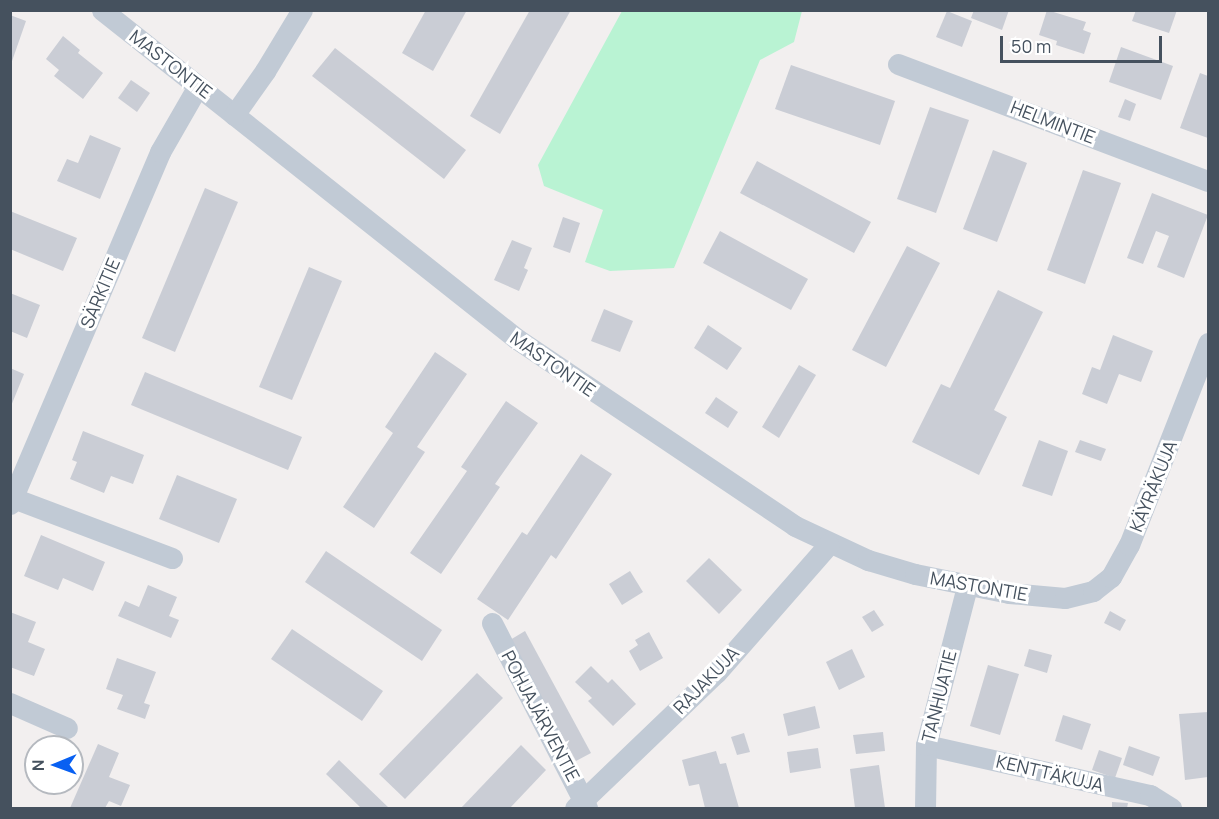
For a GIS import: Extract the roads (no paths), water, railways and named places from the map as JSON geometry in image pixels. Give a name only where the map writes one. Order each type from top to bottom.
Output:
[{"type":"street","name":"MASTONTIE","points":[[102,10],[517,339],[729,484],[795,526],[829,544],[868,560],[967,586],[1009,593],[1065,598]]},
{"type":"street","points":[[234,115],[265,71],[302,10]]},
{"type":"street","name":"HELMINTIE","points":[[898,64],[1209,181]]},
{"type":"street","name":"SÄRKITIE","points":[[12,501],[160,152],[198,86]]},
{"type":"street","name":"KÄYRÄKUJA","points":[[1065,598],[1093,591],[1103,585],[1118,566],[1146,506],[1209,343]]},
{"type":"street","points":[[12,501],[172,558]]},
{"type":"street","name":"RAJAKUJA","points":[[582,806],[716,673],[829,544]]},
{"type":"street","name":"TANHUATIE","points":[[925,808],[926,745],[967,586]]},
{"type":"street","name":"POHJAJÄRVENTIE","points":[[492,623],[582,806]]},
{"type":"street","points":[[10,703],[67,728]]},
{"type":"street","name":"KENTTÄKUJA","points":[[926,745],[1150,795],[1171,808]]}]
